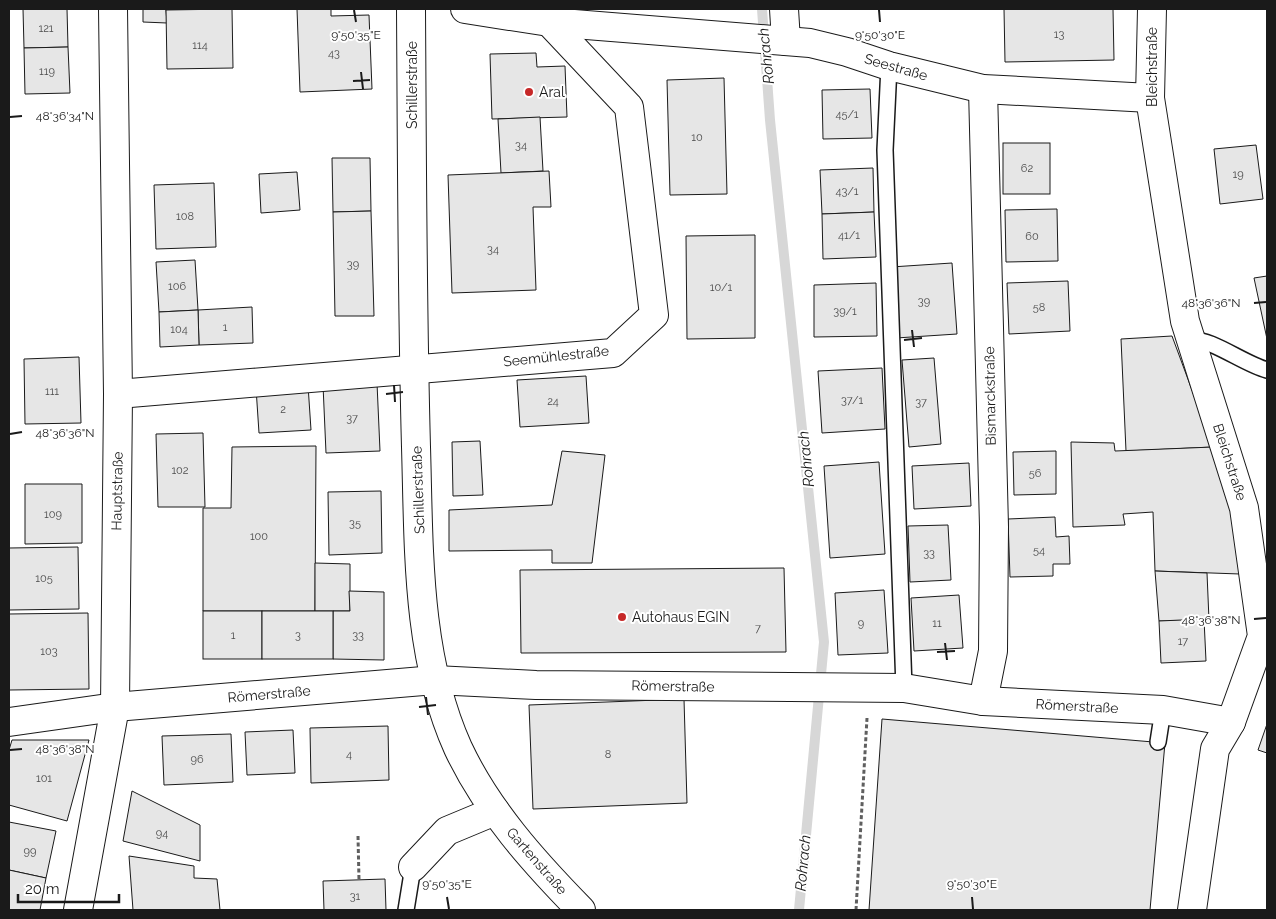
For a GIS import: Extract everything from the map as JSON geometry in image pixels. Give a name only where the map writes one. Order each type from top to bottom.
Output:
[{"type":"street","name":"Hauptstraße","points":[[78,910],[115,707],[118,394],[113,9]]},
{"type":"street","name":"Schillerstraße","points":[[411,9],[414,370],[423,602],[436,680],[458,747],[495,811]]},
{"type":"street","name":"Seestraße","points":[[465,9],[549,22],[810,43],[983,90],[1150,98]]},
{"type":"street","points":[[781,40],[784,9]]},
{"type":"street","name":"Bleichstraße","points":[[1152,9],[1150,98],[1185,321],[1244,508],[1262,636],[1231,722],[1215,749],[1192,910]]},
{"type":"street","name":"Seemühlestraße","points":[[118,394],[613,353],[654,315],[629,107],[549,22]]},
{"type":"street","name":"Bismarckstraße","points":[[983,90],[994,527],[993,651],[983,701]]},
{"type":"street","name":"Römerstraße","points":[[9,722],[115,707],[436,680],[536,685],[904,688],[983,701],[1163,710],[1231,722]]},
{"type":"street","points":[[413,867],[447,831],[495,811]]},
{"type":"street","name":"Gartenstraße","points":[[495,811],[538,866],[582,910]]},
{"type":"lane","points":[[889,66],[885,150],[904,688]]},
{"type":"lane","points":[[1191,340],[1201,339],[1251,366],[1267,370]]},
{"type":"lane","points":[[1158,742],[1163,710]]},
{"type":"lane","points":[[406,910],[413,867]]},
{"type":"path","points":[[856,910],[858,688]]},
{"type":"path","points":[[358,836],[359,880]]},
{"type":"building","points":[[23,9],[67,9],[68,47],[24,48]]},
{"type":"building","points":[[143,9],[193,9],[166,10],[167,23],[143,22]]},
{"type":"building","points":[[232,9],[233,68],[167,69],[166,10]]},
{"type":"building","points":[[297,9],[331,9],[331,16],[369,15],[372,89],[300,92]]},
{"type":"building","points":[[1004,9],[1113,9],[1114,60],[1005,62]]},
{"type":"building","points":[[68,47],[70,93],[25,94],[24,48]]},
{"type":"building","name":"Aral","points":[[536,53],[537,67],[565,66],[567,117],[492,119],[490,54]]},
{"type":"building","points":[[724,78],[727,194],[670,195],[667,80]]},
{"type":"building","points":[[870,89],[872,138],[823,139],[822,90]]},
{"type":"building","name":"Aral","points":[[540,117],[543,171],[501,173],[498,119]]},
{"type":"building","points":[[1003,143],[1050,143],[1050,194],[1003,194]]},
{"type":"building","points":[[1256,145],[1263,199],[1220,204],[1214,149]]},
{"type":"building","points":[[332,158],[370,158],[371,211],[333,212]]},
{"type":"building","points":[[873,168],[874,212],[822,214],[820,170]]},
{"type":"building","points":[[549,171],[551,207],[533,207],[536,290],[452,293],[448,175]]},
{"type":"building","points":[[297,172],[300,210],[261,213],[259,174]]},
{"type":"building","points":[[214,183],[216,247],[156,249],[154,185]]},
{"type":"building","points":[[1057,209],[1058,261],[1006,262],[1005,210]]},
{"type":"building","points":[[371,211],[374,316],[335,316],[333,212]]},
{"type":"building","points":[[874,212],[876,257],[823,259],[822,214]]},
{"type":"building","points":[[755,235],[755,338],[687,339],[686,236]]},
{"type":"building","points":[[195,260],[198,310],[159,312],[156,262]]},
{"type":"building","points":[[952,263],[957,334],[896,338],[891,267]]},
{"type":"building","points":[[1267,276],[1267,339],[1254,278]]},
{"type":"building","points":[[1068,281],[1070,331],[1009,334],[1007,283]]},
{"type":"building","points":[[876,283],[877,336],[814,337],[814,285]]},
{"type":"building","points":[[252,307],[253,343],[199,345],[198,310]]},
{"type":"building","points":[[198,310],[199,345],[160,347],[159,312]]},
{"type":"building","points":[[1172,336],[1213,447],[1126,451],[1121,339]]},
{"type":"building","points":[[79,357],[81,423],[25,424],[24,359]]},
{"type":"building","points":[[934,358],[941,444],[909,447],[902,360]]},
{"type":"building","points":[[882,368],[885,429],[822,433],[818,371]]},
{"type":"building","points":[[586,376],[589,423],[520,427],[517,380]]},
{"type":"building","points":[[377,383],[380,451],[326,453],[323,385]]},
{"type":"building","points":[[308,385],[311,430],[259,433],[256,388]]},
{"type":"building","points":[[203,433],[205,507],[158,507],[156,434]]},
{"type":"building","points":[[480,441],[483,495],[453,496],[452,442]]},
{"type":"building","points":[[1071,442],[1114,443],[1115,451],[1213,447],[1236,515],[1240,574],[1155,571],[1153,512],[1123,514],[1125,525],[1073,527]]},
{"type":"building","points":[[316,446],[315,611],[203,611],[203,508],[231,508],[232,447]]},
{"type":"building","points":[[562,451],[605,455],[592,563],[552,563],[552,550],[449,551],[449,510],[552,505]]},
{"type":"building","points":[[1056,451],[1056,494],[1014,495],[1013,452]]},
{"type":"building","points":[[879,462],[885,554],[830,558],[824,466]]},
{"type":"building","points":[[969,463],[971,506],[914,509],[912,466]]},
{"type":"building","points":[[25,484],[82,484],[82,543],[25,544]]},
{"type":"building","points":[[381,491],[382,553],[329,555],[328,492]]},
{"type":"building","points":[[1055,517],[1056,537],[1069,536],[1070,564],[1053,564],[1053,576],[1010,577],[1008,519]]},
{"type":"building","points":[[948,525],[951,580],[910,582],[908,526]]},
{"type":"building","points":[[78,547],[79,609],[9,610],[9,548]]},
{"type":"building","points":[[315,563],[350,564],[350,611],[315,611]]},
{"type":"building","points":[[784,568],[786,652],[521,653],[520,570]]},
{"type":"building","points":[[1155,571],[1207,573],[1209,620],[1159,621]]},
{"type":"building","points":[[884,590],[888,653],[838,655],[835,593]]},
{"type":"building","points":[[349,591],[384,592],[384,660],[333,659],[333,611],[350,611]]},
{"type":"building","points":[[959,595],[963,648],[914,651],[911,598]]},
{"type":"building","points":[[203,611],[262,611],[262,659],[203,659]]},
{"type":"building","points":[[262,611],[333,611],[333,659],[262,659]]},
{"type":"building","points":[[88,613],[89,689],[9,690],[9,614]]},
{"type":"building","points":[[1204,619],[1206,661],[1161,663],[1159,621]]},
{"type":"building","points":[[684,699],[687,803],[533,809],[529,705]]},
{"type":"building","points":[[882,719],[1165,743],[1150,910],[869,910]]},
{"type":"building","points":[[1267,724],[1267,753],[1258,750]]},
{"type":"building","points":[[388,726],[389,780],[311,783],[310,728]]},
{"type":"building","points":[[293,730],[295,773],[247,775],[245,732]]},
{"type":"building","points":[[231,734],[233,782],[164,785],[162,736]]},
{"type":"building","points":[[12,740],[89,740],[67,821],[9,805],[9,750]]},
{"type":"building","points":[[132,791],[200,825],[200,861],[123,841]]},
{"type":"building","points":[[9,822],[56,831],[46,878],[9,870]]},
{"type":"building","points":[[129,856],[194,866],[194,878],[217,879],[220,910],[133,910]]},
{"type":"building","points":[[9,870],[46,878],[40,910],[9,910]]},
{"type":"building","points":[[385,879],[386,910],[324,910],[323,881]]},
{"type":"waterway","name":"Rohrach","points":[[762,9],[770,120],[824,642],[799,910]]},
{"type":"place","name":"Aral","points":[[529,92]]},
{"type":"place","name":"Autohaus EGIN","points":[[622,617]]}]
